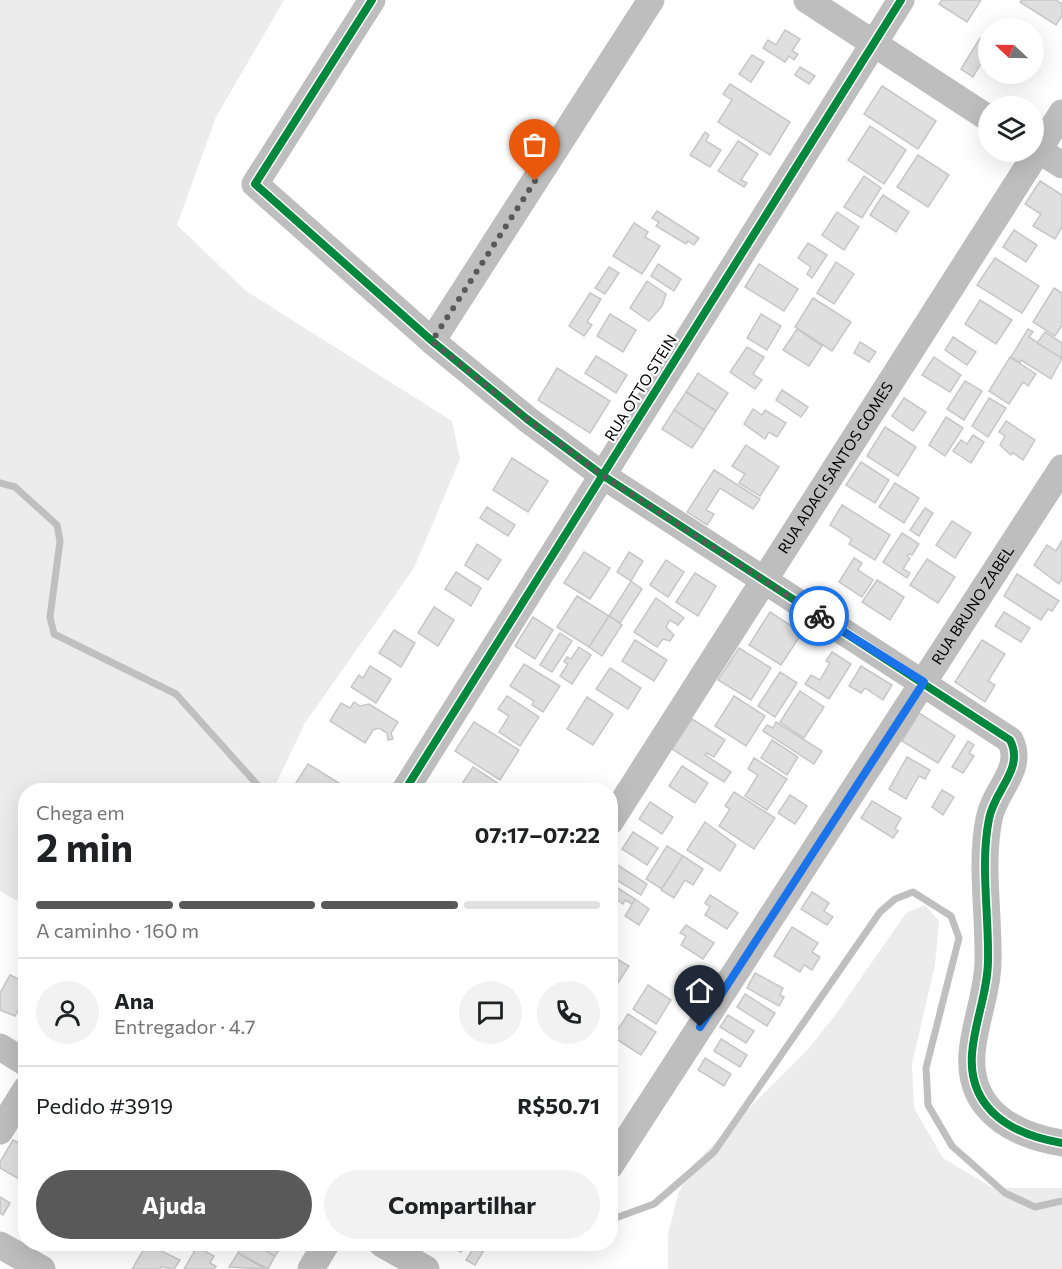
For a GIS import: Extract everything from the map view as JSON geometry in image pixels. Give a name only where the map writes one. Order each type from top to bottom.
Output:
[{"type":"street","points":[[372,0],[255,184],[432,341],[527,419],[602,475],[1010,740],[1016,751],[1015,764],[995,800],[989,817],[986,840],[988,963],[972,1054],[974,1082],[982,1102],[999,1120],[1024,1132],[1062,1143]]},
{"type":"street","points":[[432,341],[651,0]]},
{"type":"street","points":[[807,0],[872,45],[978,112]]},
{"type":"street","name":"RUA OTTO STEIN","points":[[409,783],[901,0]]},
{"type":"street","name":"RUA ADACI SANTOS GOMES","points":[[1044,137],[1062,113]]},
{"type":"street","points":[[1044,153],[1062,165]]},
{"type":"street","name":"RUA ADACI SANTOS GOMES","points":[[618,809],[1027,162]]},
{"type":"street","name":"RUA BRUNO ZABEL","points":[[618,1154],[1062,468]]},
{"type":"street","points":[[0,1047],[18,1058]]},
{"type":"street","points":[[0,1131],[18,1102]]},
{"type":"street","points":[[0,1245],[42,1269]]},
{"type":"street","points":[[311,1269],[322,1251]]},
{"type":"street","points":[[394,1251],[426,1269]]},
{"type":"shaded area","points":[[0,0],[284,0],[216,117],[177,225],[246,291],[452,421],[460,459],[414,568],[305,723],[276,783],[18,783],[18,901],[0,891]]},
{"type":"shaded area","points":[[925,905],[939,921],[935,965],[912,1064],[914,1108],[943,1158],[993,1188],[1062,1188],[1062,1269],[668,1269],[668,1235],[678,1194],[692,1166],[809,1048],[836,1014],[906,913]]},
{"type":"building","points":[[942,0],[981,0],[967,22],[939,4]]},
{"type":"building","points":[[1022,0],[1056,0],[1062,4],[1062,16],[1056,25],[1020,2]]},
{"type":"building","points":[[785,30],[800,39],[792,51],[798,54],[794,60],[789,56],[785,62],[763,48],[768,40],[776,45]]},
{"type":"building","points":[[978,41],[978,68],[973,77],[961,69]]},
{"type":"building","points":[[752,55],[764,62],[751,82],[739,74]]},
{"type":"building","points":[[800,67],[815,76],[809,84],[795,75]]},
{"type":"building","points":[[730,84],[790,122],[770,155],[718,122],[732,100],[723,94]]},
{"type":"building","points":[[882,86],[936,121],[918,149],[864,114]]},
{"type":"building","points":[[870,126],[906,150],[884,184],[848,160]]},
{"type":"building","points":[[705,132],[709,135],[706,141],[721,150],[710,167],[690,155]]},
{"type":"building","points":[[738,141],[758,154],[741,180],[747,183],[744,187],[718,171]]},
{"type":"building","points":[[918,155],[949,175],[928,207],[897,187]]},
{"type":"building","points":[[864,176],[881,188],[862,218],[844,207]]},
{"type":"building","points":[[1040,181],[1062,195],[1062,227],[1055,239],[1033,226],[1041,214],[1025,204]]},
{"type":"building","points":[[883,195],[909,212],[896,232],[870,215]]},
{"type":"building","points":[[657,211],[699,238],[694,245],[688,241],[686,244],[656,226],[659,222],[652,218]]},
{"type":"building","points":[[837,212],[859,227],[844,250],[822,235]]},
{"type":"building","points":[[634,223],[648,232],[645,237],[660,246],[642,274],[613,256]]},
{"type":"building","points":[[1014,230],[1037,245],[1026,262],[1003,247]]},
{"type":"building","points":[[808,243],[827,255],[812,278],[807,274],[811,267],[798,258]]},
{"type":"building","points":[[995,258],[1039,286],[1022,313],[977,285]]},
{"type":"building","points":[[836,262],[854,274],[834,304],[817,293]]},
{"type":"building","points":[[658,264],[681,279],[674,291],[651,276]]},
{"type":"building","points":[[759,264],[798,289],[784,311],[745,287]]},
{"type":"building","points":[[609,267],[619,273],[605,294],[595,288]]},
{"type":"building","points":[[647,281],[666,294],[662,306],[649,321],[630,308]]},
{"type":"building","points":[[1054,288],[1062,293],[1062,325],[1055,336],[1033,322]]},
{"type":"building","points":[[590,293],[601,299],[587,322],[592,325],[584,336],[569,326]]},
{"type":"building","points":[[813,298],[851,322],[832,351],[795,327]]},
{"type":"building","points":[[980,300],[1012,320],[996,344],[965,324]]},
{"type":"building","points":[[610,314],[636,330],[623,352],[597,336]]},
{"type":"building","points":[[761,314],[781,326],[767,350],[747,338]]},
{"type":"building","points":[[797,329],[822,346],[809,366],[783,350]]},
{"type":"building","points":[[1028,329],[1033,332],[1029,337],[1062,358],[1051,379],[1021,360],[1020,363],[1011,357]]},
{"type":"building","points":[[1045,332],[1062,343],[1062,358],[1037,343]]},
{"type":"building","points":[[953,337],[976,352],[967,365],[945,350]]},
{"type":"building","points":[[860,342],[876,352],[869,362],[854,353]]},
{"type":"building","points":[[747,347],[764,357],[753,374],[762,380],[755,389],[730,372]]},
{"type":"building","points":[[596,356],[627,375],[616,393],[585,373]]},
{"type":"building","points":[[934,357],[961,375],[950,392],[922,375]]},
{"type":"building","points":[[1010,357],[1036,374],[1028,386],[1023,382],[1009,404],[989,391]]},
{"type":"building","points":[[557,368],[610,401],[590,433],[538,400]]},
{"type":"building","points":[[698,373],[728,393],[716,411],[686,392]]},
{"type":"building","points":[[965,381],[982,391],[964,420],[947,409]]},
{"type":"building","points":[[782,390],[808,407],[801,417],[776,400]]},
{"type":"building","points":[[686,392],[716,411],[704,430],[674,410]]},
{"type":"building","points":[[904,398],[926,412],[913,431],[892,416]]},
{"type":"building","points":[[989,398],[1006,408],[988,437],[972,426]]},
{"type":"building","points":[[753,409],[762,415],[765,410],[786,423],[777,437],[769,432],[765,439],[744,424]]},
{"type":"building","points":[[674,410],[704,430],[692,448],[662,429]]},
{"type":"building","points":[[946,417],[963,428],[945,456],[929,445]]},
{"type":"building","points":[[1006,421],[1035,440],[1023,460],[1013,453],[1011,455],[1000,445],[1005,436],[999,432]]},
{"type":"building","points":[[885,427],[916,447],[898,476],[867,456]]},
{"type":"building","points":[[973,435],[984,442],[971,463],[953,451],[961,440],[967,444]]},
{"type":"building","points":[[746,445],[779,467],[760,496],[739,483],[745,474],[732,466]]},
{"type":"building","points":[[512,458],[548,481],[528,512],[493,490]]},
{"type":"building","points":[[861,462],[889,480],[875,503],[846,485]]},
{"type":"building","points":[[714,470],[760,499],[753,509],[720,488],[706,510],[714,514],[707,525],[687,512]]},
{"type":"building","points":[[895,483],[919,498],[904,523],[879,507]]},
{"type":"building","points":[[842,505],[890,535],[875,560],[849,544],[852,539],[830,525]]},
{"type":"building","points":[[487,507],[515,525],[508,536],[480,518]]},
{"type":"building","points":[[925,508],[933,513],[919,536],[910,530]]},
{"type":"building","points":[[952,521],[971,533],[955,558],[936,545]]},
{"type":"building","points":[[902,533],[919,544],[912,555],[907,556],[910,558],[903,569],[910,573],[907,578],[883,562]]},
{"type":"building","points":[[1062,540],[1062,579],[1059,584],[1034,565],[1047,545],[1056,551]]},
{"type":"building","points":[[477,544],[501,560],[488,580],[465,565]]},
{"type":"building","points":[[584,552],[610,568],[590,599],[564,583]]},
{"type":"building","points":[[629,552],[643,561],[631,581],[617,572]]},
{"type":"building","points":[[854,558],[862,563],[858,570],[873,580],[862,597],[839,582]]},
{"type":"building","points":[[927,559],[955,577],[938,603],[910,585]]},
{"type":"building","points":[[666,560],[684,572],[668,597],[650,585]]},
{"type":"building","points":[[456,572],[481,588],[471,606],[445,589]]},
{"type":"building","points":[[695,573],[716,586],[698,616],[676,602]]},
{"type":"building","points":[[1017,574],[1059,601],[1052,611],[1048,609],[1041,620],[1004,596]]},
{"type":"building","points":[[877,580],[904,597],[890,620],[862,602]]},
{"type":"building","points":[[631,581],[642,589],[620,623],[609,616]]},
{"type":"building","points":[[577,596],[609,616],[589,647],[557,627]]},
{"type":"building","points":[[656,598],[684,618],[678,625],[670,620],[666,627],[674,635],[670,641],[663,639],[657,647],[634,632]]},
{"type":"building","points":[[434,607],[454,620],[438,646],[418,633]]},
{"type":"building","points":[[770,612],[802,633],[781,665],[749,645]]},
{"type":"building","points":[[1004,612],[1030,628],[1021,642],[995,626]]},
{"type":"building","points":[[609,616],[622,625],[602,656],[589,647]]},
{"type":"building","points":[[533,617],[553,630],[535,659],[515,646]]},
{"type":"building","points":[[394,630],[415,643],[401,667],[379,653]]},
{"type":"building","points":[[560,633],[572,641],[552,672],[540,665]]},
{"type":"building","points":[[635,640],[667,660],[654,681],[622,661]]},
{"type":"building","points":[[982,640],[1005,654],[988,681],[995,685],[985,702],[955,682]]},
{"type":"building","points":[[579,647],[591,655],[572,684],[560,676],[568,664],[564,662],[567,657],[571,659]]},
{"type":"building","points":[[739,648],[771,668],[751,700],[718,680]]},
{"type":"building","points":[[832,652],[851,664],[829,699],[805,684],[811,675],[820,680],[830,663],[826,661]]},
{"type":"building","points":[[524,664],[560,686],[543,712],[532,705],[534,701],[510,686]]},
{"type":"building","points":[[370,666],[391,679],[376,703],[351,687],[359,675],[363,678]]},
{"type":"building","points":[[861,666],[892,685],[883,700],[865,688],[861,693],[849,686]]},
{"type":"building","points":[[610,668],[641,688],[628,709],[596,689]]},
{"type":"building","points":[[780,672],[797,683],[775,717],[758,706]]},
{"type":"building","points":[[800,691],[824,707],[804,738],[780,722]]},
{"type":"building","points":[[507,696],[539,717],[520,746],[499,732],[509,716],[498,709]]},
{"type":"building","points":[[734,696],[765,716],[746,746],[715,726]]},
{"type":"building","points":[[587,697],[613,714],[593,745],[567,729]]},
{"type":"building","points":[[354,702],[360,706],[369,704],[398,722],[391,733],[393,739],[388,740],[387,733],[379,728],[373,730],[365,743],[330,721],[341,703],[350,708]]},
{"type":"building","points":[[919,713],[955,736],[938,763],[902,741]]},
{"type":"building","points":[[692,719],[725,740],[714,757],[707,753],[705,755],[731,772],[724,782],[672,749]]},
{"type":"building","points":[[474,722],[519,750],[500,780],[455,751]]},
{"type":"building","points":[[776,722],[822,751],[814,764],[763,731],[767,725],[773,728]]},
{"type":"building","points":[[772,740],[798,757],[787,775],[761,758]]},
{"type":"building","points":[[968,741],[974,745],[969,753],[974,756],[963,773],[952,767]]},
{"type":"building","points":[[907,757],[930,770],[925,779],[919,776],[906,799],[889,789]]},
{"type":"building","points":[[754,758],[787,779],[767,810],[745,796],[758,775],[748,769]]},
{"type":"building","points":[[308,764],[339,783],[296,783]]},
{"type":"building","points":[[682,766],[708,783],[695,803],[669,786]]},
{"type":"building","points":[[473,767],[497,783],[463,783]]},
{"type":"building","points":[[942,790],[954,797],[943,815],[932,807]]},
{"type":"building","points":[[734,792],[775,818],[754,849],[719,826],[730,809],[725,806]]},
{"type":"building","points":[[790,795],[807,806],[795,824],[778,813]]},
{"type":"building","points":[[872,801],[901,818],[895,829],[898,831],[893,838],[861,818]]},
{"type":"building","points":[[650,802],[673,817],[662,834],[639,819]]},
{"type":"building","points":[[705,822],[736,845],[720,871],[687,850]]},
{"type":"building","points":[[633,832],[658,848],[647,865],[622,849]]},
{"type":"building","points":[[667,846],[683,856],[662,889],[646,879]]},
{"type":"building","points":[[683,856],[703,869],[693,885],[685,880],[674,898],[661,890]]},
{"type":"building","points":[[618,865],[647,884],[641,895],[618,881]]},
{"type":"building","points":[[618,888],[635,899],[632,904],[625,900],[623,904],[618,901]]},
{"type":"building","points":[[812,892],[829,903],[824,911],[833,917],[827,925],[801,909]]},
{"type":"building","points":[[710,895],[738,913],[727,929],[705,915],[710,907],[705,903]]},
{"type":"building","points":[[635,899],[649,909],[639,925],[625,916]]},
{"type":"building","points":[[686,925],[714,943],[703,959],[681,945],[686,936],[680,933]]},
{"type":"building","points":[[792,927],[818,943],[812,952],[820,957],[812,970],[804,965],[800,972],[774,956]]},
{"type":"building","points":[[618,960],[629,966],[618,983]]},
{"type":"building","points":[[755,973],[783,988],[780,995],[784,997],[779,1006],[747,988]]},
{"type":"building","points":[[10,975],[18,979],[18,1011],[15,1016],[0,1010],[0,993]]},
{"type":"building","points":[[648,985],[671,1000],[656,1024],[633,1009]]},
{"type":"building","points":[[745,994],[775,1013],[767,1026],[737,1007]]},
{"type":"building","points":[[628,1014],[656,1032],[641,1055],[618,1040],[618,1029]]},
{"type":"building","points":[[728,1015],[754,1031],[746,1043],[720,1027]]},
{"type":"building","points":[[721,1039],[747,1055],[740,1067],[714,1051]]},
{"type":"building","points":[[705,1058],[731,1074],[724,1086],[698,1070]]},
{"type":"building","points":[[13,1140],[18,1143],[18,1178],[0,1168],[0,1162]]},
{"type":"building","points":[[0,1197],[10,1203],[3,1215],[0,1213]]},
{"type":"building","points":[[143,1251],[161,1251],[180,1260],[174,1269],[161,1267],[160,1269],[132,1269]]},
{"type":"building","points":[[195,1251],[205,1251],[214,1256],[210,1263],[216,1266],[214,1269],[184,1269]]},
{"type":"building","points":[[239,1251],[266,1251],[275,1256],[268,1269],[238,1253]]},
{"type":"building","points":[[266,1251],[278,1251],[275,1256]]},
{"type":"building","points":[[472,1251],[483,1251],[475,1265],[466,1260]]},
{"type":"building","points":[[238,1253],[265,1269],[229,1267]]},
{"type":"waterway","points":[[0,483],[15,487],[57,525],[60,541],[50,617],[54,634],[176,694],[256,783]]},
{"type":"waterway","points":[[618,1217],[654,1204],[714,1152],[880,912],[895,899],[913,892],[951,916],[959,938],[926,1068],[928,1105],[952,1146],[1005,1193],[1035,1207],[1062,1201]]},
{"type":"cycle path","points":[[372,0],[255,184],[432,341],[527,419],[602,475],[1010,740],[1014,760],[1007,780],[992,808],[986,836],[987,972],[973,1042],[973,1074],[977,1090],[986,1105],[997,1116],[1027,1134],[1062,1143]]},
{"type":"cycle path","points":[[409,783],[901,0]]},
{"type":"way so far","points":[[535,181],[432,341],[527,419],[602,475],[819,616]]},
{"type":"route","points":[[700,1027],[924,682],[819,616]]}]
